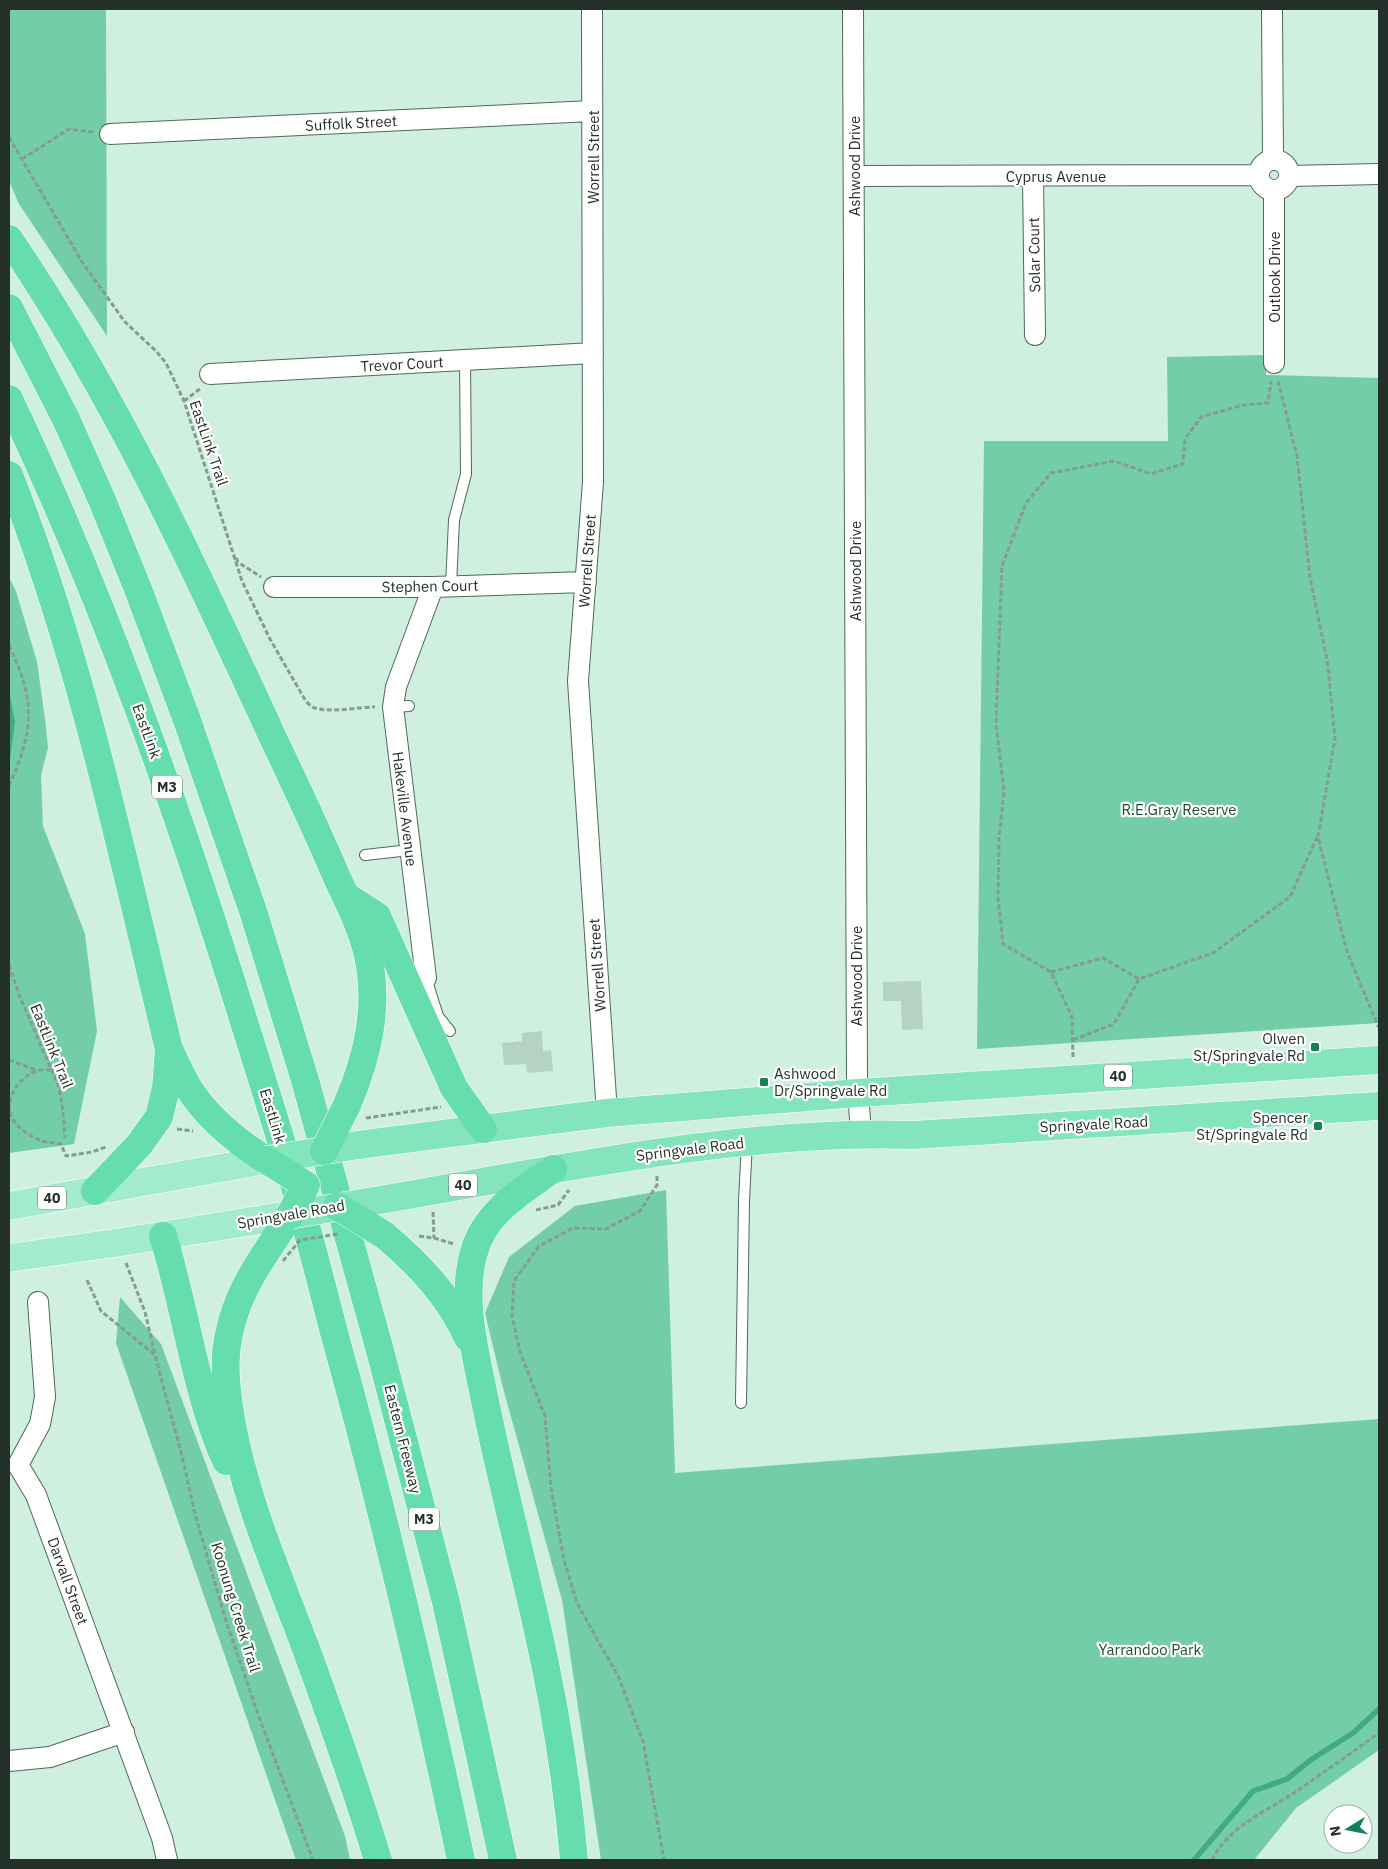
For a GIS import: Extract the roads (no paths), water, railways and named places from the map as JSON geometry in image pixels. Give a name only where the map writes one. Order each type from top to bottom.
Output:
[{"type":"highway","points":[[9,239],[74,341],[168,514],[346,896],[367,951],[373,991],[370,1035],[353,1112],[337,1122],[324,1151],[301,1186],[281,1232],[254,1269],[242,1291],[234,1315],[226,1355],[226,1377],[239,1459],[262,1534],[337,1734],[378,1860]]},
{"type":"highway","name":"Eastern Freeway","points":[[9,308],[66,419],[102,500],[138,589],[230,842],[305,1080],[360,1273],[446,1602],[503,1860]]},
{"type":"highway","name":"EastLink","points":[[9,399],[55,498],[86,572],[156,755],[197,872],[301,1186]]},
{"type":"highway","points":[[9,475],[48,584],[74,667],[168,1049],[188,1087],[222,1128],[257,1158],[384,1234],[418,1265],[447,1300],[467,1337],[477,1363]]},
{"type":"highway","points":[[346,896],[377,916],[454,1088],[483,1129]]},
{"type":"highway","points":[[94,1190],[139,1145],[159,1117],[166,1088],[168,1049]]},
{"type":"highway","name":"40","points":[[257,1158],[324,1151],[607,1113],[858,1094],[1379,1060]]},
{"type":"highway","name":"Springvale Road","points":[[281,1232],[337,1206],[698,1146],[861,1133],[913,1135],[1379,1106]]},
{"type":"highway","points":[[553,1169],[500,1208],[485,1227],[474,1251],[469,1290],[477,1363],[551,1697],[564,1769],[574,1860]]},
{"type":"highway","name":"M3","points":[[301,1186],[390,1544],[461,1860]]},
{"type":"highway","points":[[163,1236],[173,1268],[209,1414],[222,1453],[262,1534]]},
{"type":"main road","name":"40","points":[[9,1206],[257,1158]]},
{"type":"main road","name":"Springvale Road","points":[[9,1258],[163,1236],[281,1232]]},
{"type":"street","name":"Worrell Street","points":[[592,9],[593,482],[578,681],[607,1113]]},
{"type":"street","name":"Ashwood Drive","points":[[852,9],[858,1094],[861,1133]]},
{"type":"street","points":[[1272,9],[1273,160]]},
{"type":"street","name":"Suffolk Street","points":[[110,134],[592,111]]},
{"type":"street","points":[[1273,160],[1285,164],[1289,176],[1287,184],[1281,189],[1274,191],[1263,186],[1259,181],[1258,175],[1261,166],[1273,160]]},
{"type":"street","points":[[1289,176],[1379,174]]},
{"type":"street","name":"Cyprus Avenue","points":[[854,176],[1258,175]]},
{"type":"street","name":"Solar Court","points":[[1033,176],[1035,335]]},
{"type":"street","name":"Outlook Drive","points":[[1274,191],[1274,363]]},
{"type":"street","name":"Trevor Court","points":[[210,374],[594,353]]},
{"type":"street","name":"Stephen Court","points":[[274,587],[442,586],[586,582]]},
{"type":"street","name":"Hakeville Avenue","points":[[426,978],[410,850],[401,707],[396,687],[442,586]]},
{"type":"street","name":"Darvall Street","points":[[38,1302],[45,1397],[40,1424],[13,1465],[36,1495],[124,1732],[162,1838],[167,1860]]},
{"type":"street","points":[[9,1761],[50,1757],[124,1732]]},
{"type":"lane","points":[[442,586],[454,520],[466,474],[465,360]]},
{"type":"lane","points":[[365,855],[410,850]]},
{"type":"lane","name":"Hakeville Avenue","points":[[426,978],[438,1016],[450,1031]]},
{"type":"lane","points":[[741,1403],[744,1201],[747,1141]]},
{"type":"waterway","points":[[1194,1860],[1253,1791],[1287,1779],[1312,1759],[1353,1733],[1379,1709]]},
{"type":"place","name":"Olwen St/Springvale Rd","points":[[1315,1047]]},
{"type":"place","name":"Ashwood Dr/Springvale Rd","points":[[764,1082]]},
{"type":"place","name":"Spencer St/Springvale Rd","points":[[1318,1126]]},
{"type":"park label","name":"R.E.Gray Reserve","points":[[1179,809]]},
{"type":"park label","name":"Yarrandoo Park","points":[[1150,1649]]}]
